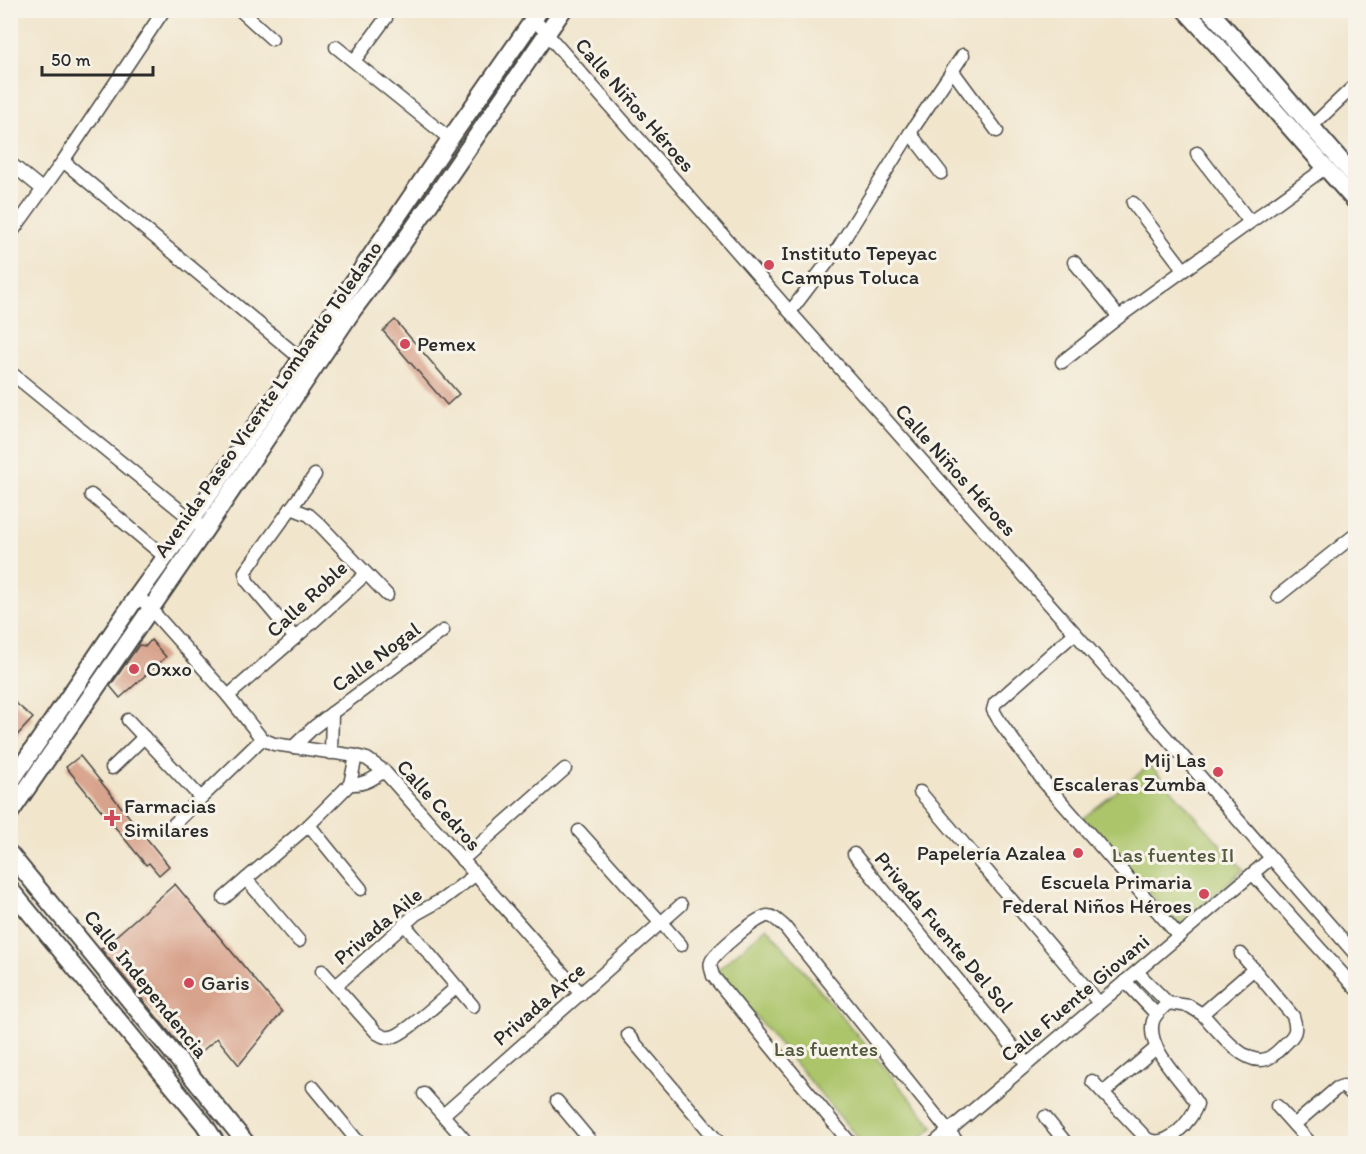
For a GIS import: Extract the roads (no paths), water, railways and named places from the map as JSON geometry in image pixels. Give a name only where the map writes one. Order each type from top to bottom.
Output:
[{"type":"main road","name":"Avenida Paseo Vicente Lombardo Toledano","points":[[10,783],[165,557],[199,525],[407,236],[563,10]]},
{"type":"main road","points":[[1185,10],[1356,202]]},
{"type":"main road","points":[[1209,10],[1356,178]]},
{"type":"main road","name":"Avenida Paseo Vicente Lombardo Toledano","points":[[10,813],[150,609],[300,358],[533,14]]},
{"type":"main road","name":"Calle Independencia","points":[[10,854],[247,1143]]},
{"type":"main road","name":"Calle Independencia","points":[[10,889],[204,1124],[217,1143]]},
{"type":"street","points":[[10,235],[63,161],[164,10]]},
{"type":"street","points":[[240,10],[272,39]]},
{"type":"street","name":"Calle Niños Héroes","points":[[533,14],[547,34],[789,312],[1075,633],[1356,956]]},
{"type":"street","points":[[354,61],[386,18]]},
{"type":"street","points":[[336,47],[450,139]]},
{"type":"street","points":[[789,312],[837,250],[910,133],[963,55]]},
{"type":"street","points":[[952,70],[997,131]]},
{"type":"street","points":[[1311,127],[1356,84]]},
{"type":"street","points":[[910,133],[941,173]]},
{"type":"street","points":[[1197,153],[1250,222]]},
{"type":"street","points":[[63,161],[300,358]]},
{"type":"street","points":[[10,163],[42,189]]},
{"type":"street","points":[[1062,362],[1119,317],[1325,168]]},
{"type":"street","points":[[1133,203],[1184,270]]},
{"type":"street","points":[[1074,262],[1119,317]]},
{"type":"street","points":[[10,372],[199,525]]},
{"type":"street","points":[[296,638],[247,581],[245,572],[315,475]]},
{"type":"street","points":[[91,495],[165,557]]},
{"type":"street","name":"Calle Roble","points":[[228,696],[366,574],[309,515],[291,508]]},
{"type":"street","points":[[1278,596],[1356,534]]},
{"type":"street","points":[[366,574],[387,595]]},
{"type":"street","points":[[138,595],[228,696],[262,739],[170,828]]},
{"type":"street","name":"Calle Nogal","points":[[292,747],[332,713],[443,632]]},
{"type":"street","points":[[1075,633],[995,703],[993,710],[1044,782],[1179,936]]},
{"type":"street","name":"Calle Nogal","points":[[331,753],[332,713]]},
{"type":"street","points":[[128,720],[200,797]]},
{"type":"street","points":[[112,768],[144,737]]},
{"type":"street","name":"Calle Cedros","points":[[262,739],[274,744],[356,756],[367,759],[384,771],[581,994]]},
{"type":"street","points":[[224,898],[309,825],[350,784],[356,756]]},
{"type":"street","points":[[462,860],[565,769]]},
{"type":"street","points":[[350,784],[363,783],[384,771]]},
{"type":"street","points":[[920,792],[1099,1003]]},
{"type":"street","points":[[309,825],[361,889]]},
{"type":"street","points":[[579,831],[681,945]]},
{"type":"street","name":"Privada Fuente Del Sol","points":[[854,854],[1027,1064]]},
{"type":"street","name":"Calle Fuente Giovani","points":[[933,1143],[1271,858]]},
{"type":"street","points":[[1253,874],[1356,989]]},
{"type":"street","name":"Privada Aile","points":[[336,986],[416,914],[475,875]]},
{"type":"street","points":[[246,879],[298,941]]},
{"type":"street","name":"Privada Arce","points":[[443,1115],[681,905]]},
{"type":"street","points":[[851,1143],[713,976],[711,962],[715,956],[750,924],[767,915],[784,926],[959,1143]]},
{"type":"street","points":[[404,924],[473,1006]]},
{"type":"street","points":[[1137,972],[1168,1003],[1189,1006],[1202,1014],[1244,1055],[1251,1059],[1263,1060],[1281,1049],[1293,1036],[1297,1026],[1287,1008],[1241,954]]},
{"type":"street","points":[[1202,1014],[1254,969]]},
{"type":"street","name":"Privada Aile","points":[[322,971],[378,1033],[389,1038],[400,1034],[457,987]]},
{"type":"street","points":[[1125,981],[1156,1014]]},
{"type":"street","points":[[1092,1081],[1153,1143],[1168,1139],[1189,1121],[1197,1104],[1156,1048],[1152,1022],[1156,1014],[1168,1003]]},
{"type":"street","points":[[628,1035],[720,1143]]},
{"type":"street","points":[[1104,1092],[1156,1048]]},
{"type":"street","points":[[1294,1125],[1337,1088],[1343,1086],[1356,1098]]},
{"type":"street","points":[[313,1087],[360,1143]]},
{"type":"street","points":[[424,1094],[464,1139]]},
{"type":"street","points":[[556,1101],[593,1143]]},
{"type":"street","points":[[1277,1106],[1311,1143]]},
{"type":"street","points":[[1045,1117],[1067,1143]]},
{"type":"place","name":"Instituto Tepeyac Campus Toluca","points":[[769,265]]},
{"type":"place","name":"Pemex","points":[[405,344]]},
{"type":"place","name":"Oxxo","points":[[134,669]]},
{"type":"place","name":"Mij Las Escaleras Zumba","points":[[1218,772]]},
{"type":"place","name":"Farmacias Similares","points":[[112,818]]},
{"type":"place","name":"Papelería Azalea","points":[[1078,853]]},
{"type":"place","name":"Escuela Primaria Federal Niños Héroes","points":[[1204,894]]},
{"type":"place","name":"Garis","points":[[189,983]]},
{"type":"park label","name":"Las fuentes II","points":[[1173,855]]},
{"type":"park label","name":"Las fuentes","points":[[826,1049]]}]
